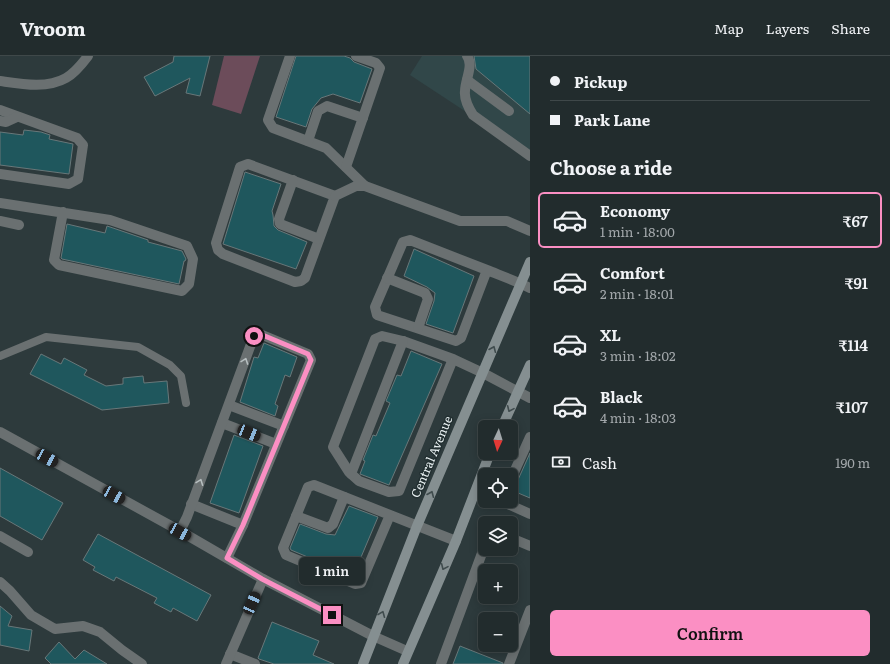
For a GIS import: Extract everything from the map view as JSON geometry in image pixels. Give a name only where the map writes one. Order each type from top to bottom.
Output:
[{"type":"main road","name":"Central Avenue","points":[[363,664],[417,526],[483,373],[525,286],[530,262]]},
{"type":"main road","points":[[505,420],[530,365]]},
{"type":"main road","points":[[403,664],[407,651],[456,541],[487,460]]},
{"type":"street","points":[[0,81],[21,84],[48,84],[65,79],[78,69],[88,56]]},
{"type":"street","points":[[290,56],[268,120],[273,128],[326,148],[365,186]]},
{"type":"street","points":[[346,167],[380,68],[376,63],[356,56]]},
{"type":"street","points":[[467,56],[469,59],[469,73],[465,91],[467,105],[473,115],[530,156]]},
{"type":"street","points":[[467,80],[509,111]]},
{"type":"street","points":[[308,141],[318,111],[327,106],[363,118]]},
{"type":"street","points":[[0,110],[77,138],[83,145],[78,180],[69,184],[0,174]]},
{"type":"street","points":[[0,121],[6,122],[17,117]]},
{"type":"street","points":[[336,196],[248,164],[240,167],[216,243],[218,250],[223,254],[294,282],[301,281],[305,278],[336,196],[356,186],[365,186],[460,221],[507,221],[530,231]]},
{"type":"street","points":[[293,180],[279,218],[280,224],[320,239]]},
{"type":"street","points":[[0,202],[63,212],[110,220],[187,246],[193,259],[189,284],[182,291],[59,264],[54,260],[63,212]]},
{"type":"street","points":[[0,221],[19,225]]},
{"type":"street","points":[[487,270],[461,338],[456,341],[377,314],[375,307],[403,242],[410,240],[487,270],[525,286]]},
{"type":"street","points":[[387,278],[424,293],[428,299],[418,328]]},
{"type":"street","points":[[180,532],[192,504],[254,336],[260,334],[308,354],[311,360],[243,525],[227,558]]},
{"type":"street","points":[[453,359],[399,491],[389,492],[359,481],[351,474],[333,447],[375,339],[382,336],[402,341],[453,359],[530,398]]},
{"type":"street","points":[[351,474],[402,341]]},
{"type":"street","points":[[229,405],[284,426]]},
{"type":"street","points":[[222,423],[276,444]]},
{"type":"street","points":[[0,432],[262,579],[373,636],[407,651]]},
{"type":"street","points":[[516,468],[530,437]]},
{"type":"street","points":[[390,515],[361,582],[355,584],[286,555],[283,548],[308,487],[314,485],[456,541]]},
{"type":"street","points":[[296,516],[328,528],[333,524],[344,497]]},
{"type":"street","points":[[192,504],[243,525]]},
{"type":"street","points":[[517,508],[530,514]]},
{"type":"street","points":[[0,536],[28,552]]},
{"type":"street","points":[[518,541],[530,546]]},
{"type":"street","points":[[441,664],[481,556]]},
{"type":"street","points":[[226,664],[262,579]]},
{"type":"street","points":[[0,582],[31,615],[55,629],[83,626],[100,632],[142,664]]},
{"type":"street","points":[[509,664],[530,610]]},
{"type":"street","points":[[230,654],[255,664]]},
{"type":"lane","points":[[0,356],[46,337],[138,347],[170,365],[181,376],[186,403]]},
{"type":"shaded area","points":[[224,56],[260,56],[241,114],[212,105]]},
{"type":"shaded area","points":[[422,56],[530,56],[530,154],[410,75]]},
{"type":"building","points":[[174,56],[210,56],[200,96],[186,93],[190,78],[155,96],[144,77],[173,62]]},
{"type":"building","points":[[296,56],[344,56],[350,58],[354,62],[372,69],[360,103],[333,94],[321,98],[312,109],[306,127],[276,117]]},
{"type":"building","points":[[474,56],[530,56],[530,114],[476,69]]},
{"type":"building","points":[[24,130],[41,132],[50,135],[49,139],[73,144],[69,174],[0,165],[0,132],[23,135]]},
{"type":"building","points":[[245,172],[281,184],[272,211],[274,226],[278,230],[307,242],[296,269],[223,244]]},
{"type":"building","points":[[67,224],[105,233],[107,226],[148,240],[148,242],[182,251],[186,259],[184,261],[179,284],[62,259]]},
{"type":"building","points":[[414,249],[474,276],[453,333],[426,324],[434,301],[435,293],[427,287],[404,276]]},
{"type":"building","points":[[264,343],[297,357],[290,377],[285,375],[275,404],[278,406],[275,416],[240,402],[254,357],[258,358]]},
{"type":"building","points":[[411,351],[442,364],[389,485],[360,474],[365,461],[363,460],[373,435],[376,436],[390,403],[386,401],[397,375],[401,376]]},
{"type":"building","points":[[41,354],[61,364],[64,358],[87,370],[84,375],[106,386],[123,384],[123,378],[143,376],[144,383],[167,381],[169,403],[102,410],[30,374]]},
{"type":"building","points":[[234,435],[263,446],[239,513],[210,503]]},
{"type":"building","points":[[530,453],[530,498],[518,493],[518,480]]},
{"type":"building","points":[[0,468],[63,503],[42,540],[0,516]]},
{"type":"building","points":[[349,506],[378,517],[353,576],[291,550],[290,548],[300,524],[326,534],[335,535]]},
{"type":"building","points":[[98,534],[211,595],[197,621],[173,608],[171,612],[154,603],[157,598],[116,577],[114,581],[93,570],[95,567],[83,560]]},
{"type":"building","points":[[0,606],[12,616],[8,626],[32,630],[29,651],[0,645]]},
{"type":"building","points":[[272,622],[319,641],[313,655],[334,664],[274,664],[259,659],[258,658]]},
{"type":"building","points":[[59,642],[75,659],[84,650],[107,664],[51,664],[45,658]]},
{"type":"building","points":[[460,646],[503,663],[503,664],[453,664]]},
{"type":"route","points":[[254,336],[260,334],[308,354],[311,360],[243,525],[227,558],[262,579],[332,615]]}]
